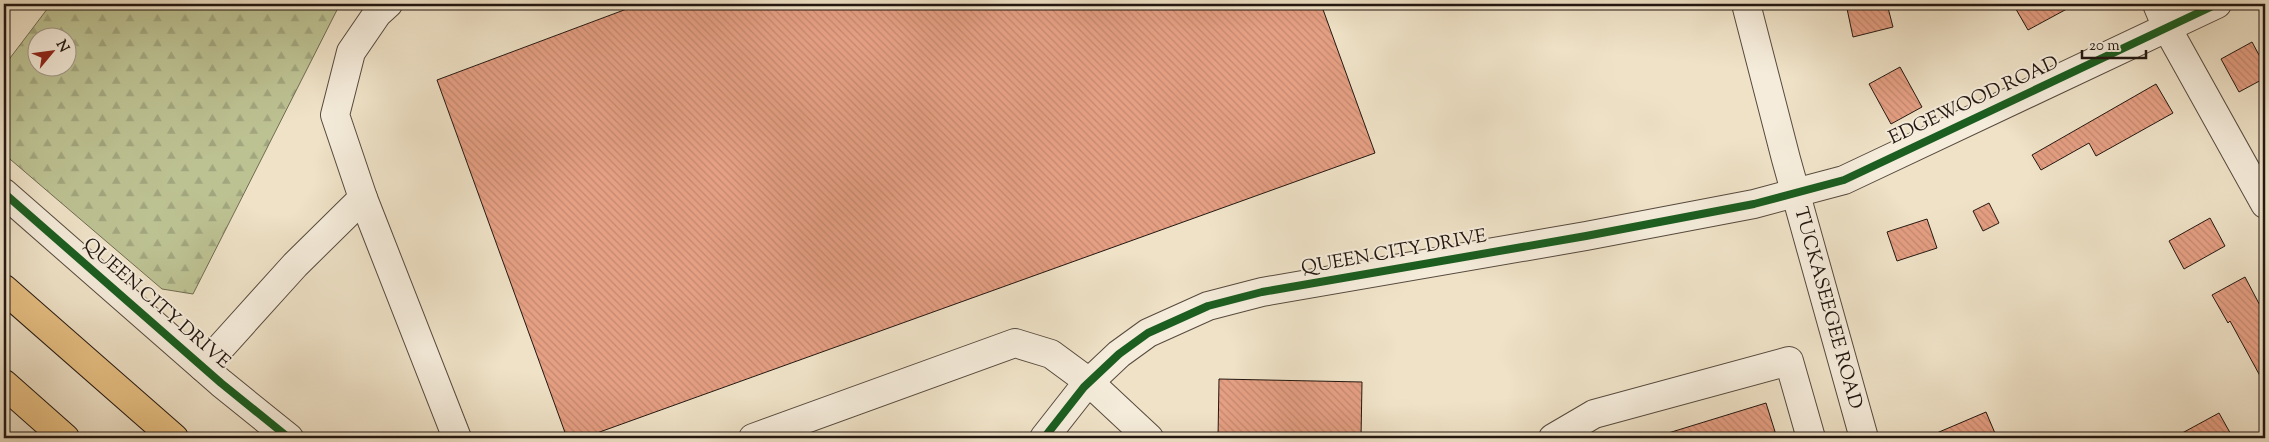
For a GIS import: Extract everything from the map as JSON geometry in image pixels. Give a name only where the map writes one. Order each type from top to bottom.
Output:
[{"type":"highway","points":[[4,289],[174,438]]},
{"type":"highway","points":[[4,384],[66,438]]},
{"type":"street","points":[[388,4],[376,14],[351,52],[334,115],[363,198],[457,438]]},
{"type":"street","name":"TUCKASEEGEE ROAD","points":[[1746,4],[1864,438]]},
{"type":"street","name":"EDGEWOOD ROAD","points":[[1796,193],[1844,180],[2162,16],[2217,4]]},
{"type":"street","points":[[2162,16],[2265,204]]},
{"type":"street","name":"QUEEN CITY DRIVE","points":[[4,192],[203,367],[289,438]]},
{"type":"street","name":"QUEEN CITY DRIVE","points":[[1044,438],[1089,382],[1119,354],[1148,333],[1208,306],[1262,292],[1605,233],[1754,204],[1796,193]]},
{"type":"street","points":[[203,367],[295,265],[363,198]]},
{"type":"street","points":[[753,438],[1015,343],[1051,354],[1089,382],[1149,438]]},
{"type":"street","points":[[1553,438],[1594,414],[1789,361],[1811,438]]},
{"type":"green space","points":[[51,4],[340,4],[193,294],[162,289],[4,154],[4,66],[28,34],[28,78],[78,78],[78,28],[33,28]]},
{"type":"building","points":[[640,4],[1321,4],[1375,153],[583,438],[567,438],[437,80]]},
{"type":"building","points":[[1846,4],[1887,4],[1893,27],[1853,37]]},
{"type":"building","points":[[2013,4],[2076,4],[2028,30]]},
{"type":"building","points":[[2252,42],[2265,66],[2265,78],[2239,92],[2221,59]]},
{"type":"building","points":[[1900,67],[1922,107],[1891,124],[1869,84]]},
{"type":"building","points":[[2156,84],[2173,113],[2096,156],[2089,143],[2041,170],[2032,155]]},
{"type":"building","points":[[1989,203],[1999,223],[1983,231],[1973,211]]},
{"type":"building","points":[[2210,218],[2225,246],[2184,269],[2169,241]]},
{"type":"building","points":[[1927,219],[1937,248],[1897,261],[1887,232]]},
{"type":"building","points":[[2245,277],[2265,315],[2265,385],[2230,321],[2228,323],[2212,295]]},
{"type":"building","points":[[1219,379],[1362,382],[1361,438],[1218,438]]},
{"type":"building","points":[[1766,403],[1777,438],[1666,438],[1665,434]]},
{"type":"building","points":[[1986,412],[1997,438],[1925,438]]},
{"type":"building","points":[[2219,413],[2233,438],[2173,438]]},
{"type":"cycle path","points":[[1044,438],[1084,387],[1119,354],[1148,333],[1208,306],[1262,292],[1586,236],[1754,204],[1844,180],[2217,4]]},
{"type":"cycle path","points":[[4,193],[221,383],[289,438]]}]
